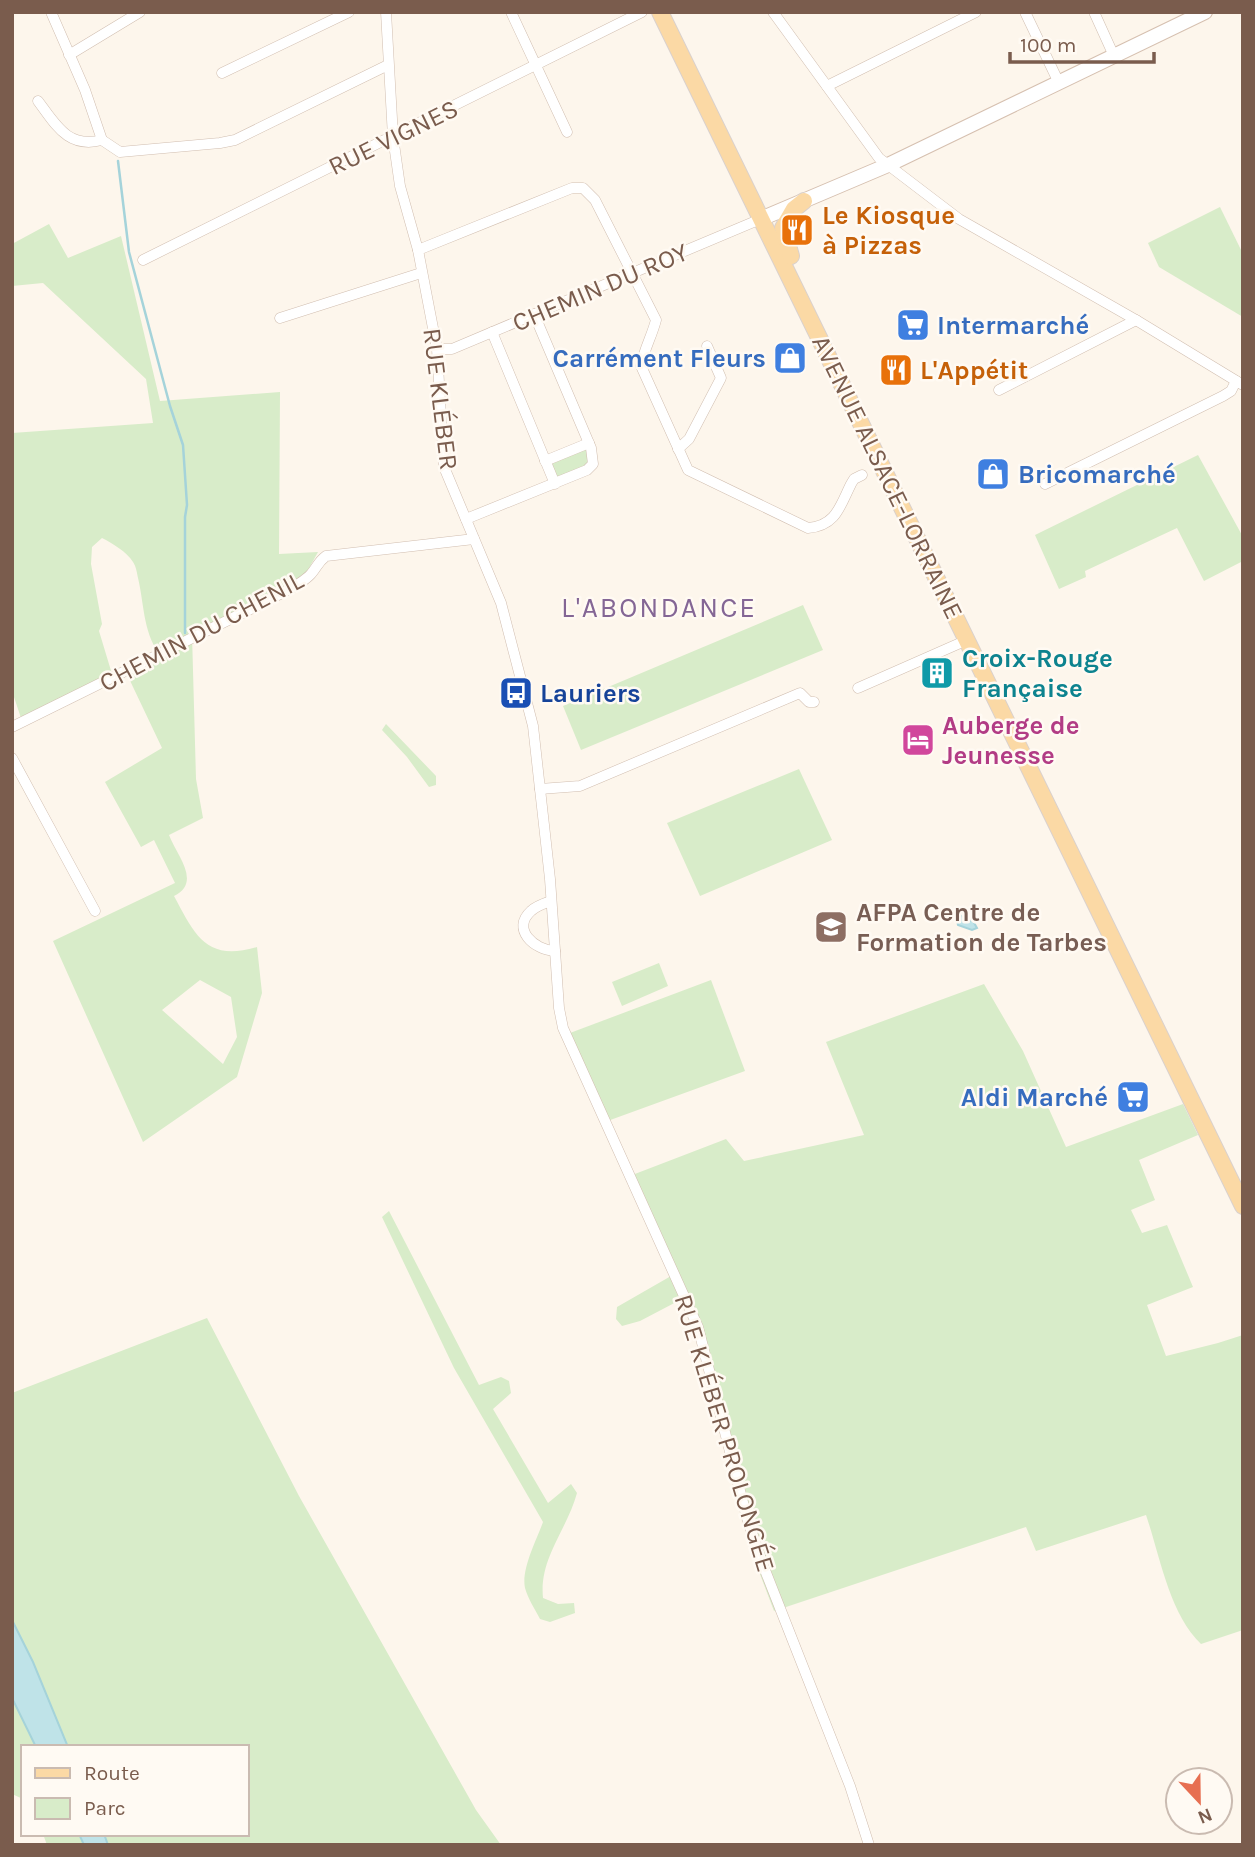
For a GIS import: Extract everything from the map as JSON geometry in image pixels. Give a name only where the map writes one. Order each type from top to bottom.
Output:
[{"type":"main road","name":"AVENUE ALSACE-LORRAINE","points":[[660,12],[763,218],[1243,1206]]},
{"type":"main road","points":[[763,218],[888,165],[1205,12]]},
{"type":"main road","points":[[804,201],[794,209],[785,223],[784,237],[826,332],[829,356]]},
{"type":"street","points":[[51,12],[102,139],[120,152],[235,140],[388,65]]},
{"type":"street","points":[[69,55],[140,12]]},
{"type":"street","points":[[222,73],[349,12]]},
{"type":"street","name":"RUE KLÉBER","points":[[386,12],[393,137],[400,186],[418,250],[437,349],[444,467],[501,603],[533,726],[559,1008],[564,1028]]},
{"type":"street","points":[[511,12],[567,132]]},
{"type":"street","name":"RUE VIGNES","points":[[143,260],[642,12]]},
{"type":"street","points":[[827,86],[976,12]]},
{"type":"street","points":[[1025,12],[1059,83]]},
{"type":"street","points":[[1094,12],[1114,56]]},
{"type":"street","points":[[776,13],[879,158],[959,219],[1136,320],[1239,383],[1223,396],[1045,484]]},
{"type":"street","points":[[38,101],[66,135],[83,143],[102,139]]},
{"type":"street","points":[[418,250],[572,188],[583,188],[594,200],[656,320],[652,335],[643,351],[641,366],[688,470],[808,528],[816,528],[834,518],[851,484],[862,475]]},
{"type":"street","name":"CHEMIN DU ROY","points":[[437,349],[452,349],[763,218]]},
{"type":"street","points":[[279,318],[421,273]]},
{"type":"street","points":[[466,519],[555,484],[587,470],[593,464],[589,443],[534,314]]},
{"type":"street","points":[[999,390],[1136,320]]},
{"type":"street","points":[[492,332],[555,484]]},
{"type":"street","points":[[678,449],[689,439],[721,378],[707,346]]},
{"type":"street","points":[[545,461],[589,443]]},
{"type":"street","name":"CHEMIN DU CHENIL","points":[[12,727],[271,599],[313,573],[318,562],[326,556],[474,539]]},
{"type":"street","points":[[858,688],[967,640]]},
{"type":"street","points":[[540,789],[580,786],[800,692],[809,702],[814,702]]},
{"type":"street","points":[[12,758],[95,911]]},
{"type":"street","points":[[551,901],[532,910],[524,927],[533,944],[542,950],[555,951]]},
{"type":"street","name":"RUE KLÉBER PROLONGÉE","points":[[564,1028],[698,1326],[755,1542],[850,1786],[869,1845]]},
{"type":"green space","points":[[1220,207],[1243,254],[1243,317],[1159,267],[1148,243]]},
{"type":"green space","points":[[49,224],[68,258],[121,236],[160,401],[280,392],[279,554],[318,552],[308,570],[299,579],[192,634],[196,779],[203,818],[169,835],[187,876],[186,884],[174,896],[189,923],[204,942],[225,951],[257,947],[262,993],[237,1077],[143,1142],[53,941],[175,883],[154,840],[141,847],[105,782],[162,748],[124,668],[158,652],[147,626],[134,564],[123,551],[102,538],[92,547],[91,564],[102,624],[99,631],[112,674],[21,718],[12,691],[12,433],[153,423],[146,379],[43,283],[12,286],[12,244]],"holes":[[[200,980],[231,997],[237,1037],[223,1064],[162,1010]]]},
{"type":"green space","points":[[584,448],[589,451],[591,465],[556,477],[552,462]]},
{"type":"green space","points":[[1198,455],[1243,537],[1243,561],[1204,581],[1177,528],[1085,571],[1086,577],[1059,589],[1035,535]]},
{"type":"green space","points":[[803,605],[823,650],[581,750],[563,706]]},
{"type":"green space","points":[[386,724],[436,776],[436,785],[429,787],[407,757],[382,730]]},
{"type":"green space","points":[[799,769],[832,840],[700,896],[667,823]]},
{"type":"green space","points":[[659,963],[668,986],[622,1006],[612,982]]},
{"type":"green space","points":[[711,980],[745,1071],[602,1123],[562,1036]]},
{"type":"green space","points":[[984,984],[1023,1051],[1066,1147],[1183,1104],[1198,1135],[1139,1160],[1155,1200],[1131,1210],[1142,1233],[1167,1225],[1193,1287],[1147,1305],[1166,1356],[1243,1335],[1243,1630],[1201,1644],[1190,1631],[1173,1600],[1146,1515],[1036,1551],[1026,1527],[774,1611],[758,1569],[696,1325],[682,1299],[640,1321],[622,1326],[616,1319],[617,1307],[671,1276],[627,1177],[726,1139],[744,1161],[864,1135],[826,1042]]},
{"type":"green space","points":[[389,1211],[479,1385],[501,1377],[509,1381],[511,1393],[493,1409],[548,1503],[571,1484],[577,1493],[549,1557],[543,1584],[543,1598],[558,1604],[574,1603],[575,1613],[550,1622],[540,1619],[528,1596],[525,1572],[543,1522],[454,1368],[382,1217]]},
{"type":"green space","points":[[207,1318],[299,1496],[476,1810],[501,1845],[108,1845],[105,1836],[248,1836],[248,1745],[67,1745],[33,1662],[12,1620],[12,1393]]},
{"type":"green space","points":[[12,1698],[35,1745],[21,1745],[21,1798],[12,1794]]},
{"type":"green space","points":[[44,1836],[80,1836],[84,1845],[47,1845]]},
{"type":"water","points":[[960,915],[973,921],[977,928],[972,930],[958,925],[956,917]]},
{"type":"water","points":[[12,1620],[33,1662],[67,1745],[35,1745],[12,1698]]},
{"type":"water","points":[[80,1836],[105,1836],[108,1845],[84,1845]]},
{"type":"waterway","points":[[118,161],[129,252],[183,445],[187,505],[185,633]]},
{"type":"place","name":"Le Kiosque à Pizzas","points":[[797,230]]},
{"type":"place","name":"Intermarché","points":[[913,325]]},
{"type":"place","name":"Carrément Fleurs","points":[[790,358]]},
{"type":"place","name":"L'Appétit","points":[[896,370]]},
{"type":"place","name":"Bricomarché","points":[[993,474]]},
{"type":"place","name":"Croix-Rouge Française","points":[[937,673]]},
{"type":"place","name":"Lauriers","points":[[516,693]]},
{"type":"place","name":"Auberge de Jeunesse","points":[[918,740]]},
{"type":"place","name":"AFPA Centre de Formation de Tarbes","points":[[831,927]]},
{"type":"place","name":"Aldi Marché","points":[[1133,1097]]},
{"type":"district","name":"L'ABONDANCE","points":[[659,607]]}]
